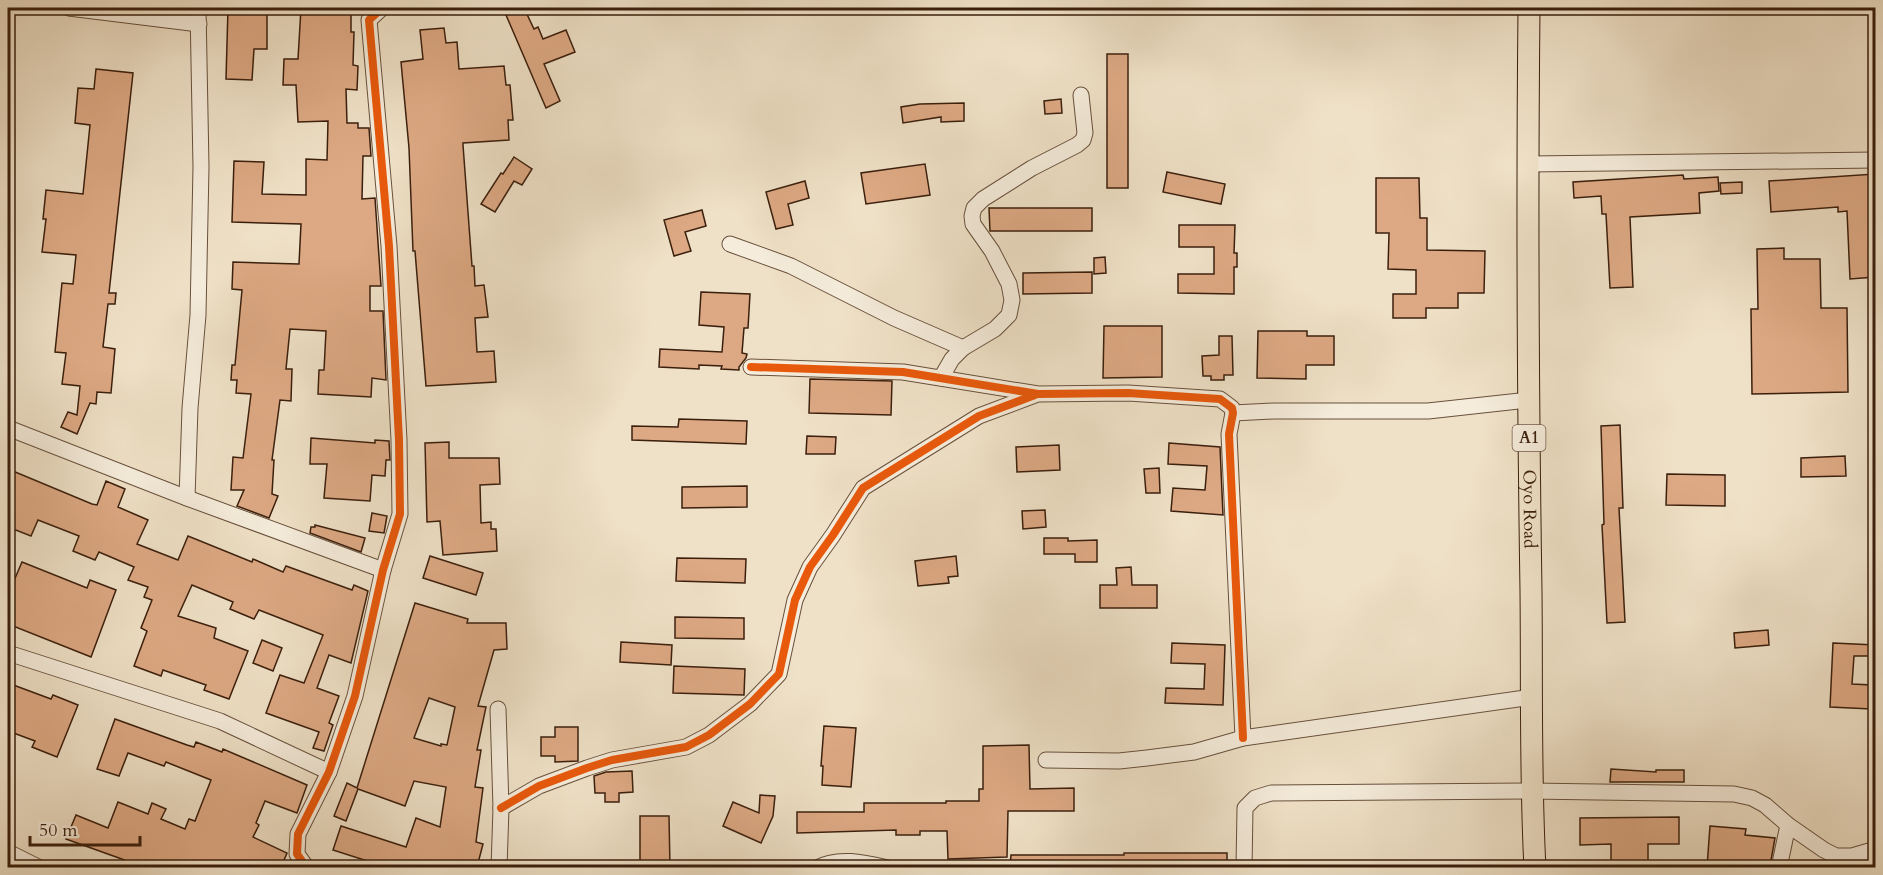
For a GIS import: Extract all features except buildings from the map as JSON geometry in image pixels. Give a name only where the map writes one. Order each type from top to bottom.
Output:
[{"type":"highway","name":"Oyo Road","points":[[1529,8],[1528,400],[1532,697],[1530,791],[1535,867]]},
{"type":"street","points":[[69,8],[199,24]]},
{"type":"street","points":[[187,498],[190,408],[198,315],[201,167],[198,8]]},
{"type":"street","points":[[307,867],[294,861],[298,834],[329,772],[355,696],[383,570],[400,514],[399,440],[389,246],[368,14],[382,8]]},
{"type":"street","points":[[941,378],[952,359],[963,348],[996,329],[1009,315],[1012,300],[1010,284],[992,251],[973,224],[974,207],[1032,168],[1083,140],[1085,133],[1081,95]]},
{"type":"street","points":[[1528,164],[1875,160]]},
{"type":"street","points":[[729,244],[791,266],[894,318],[963,348]]},
{"type":"street","points":[[751,367],[903,372],[1038,394],[1128,393],[1220,399],[1232,408],[1229,434],[1243,738]]},
{"type":"street","points":[[501,808],[539,786],[604,762],[686,747],[710,735],[750,704],[779,674],[795,600],[810,567],[833,536],[863,488],[980,416],[1038,394]]},
{"type":"street","points":[[1233,413],[1428,411],[1528,400]]},
{"type":"street","points":[[8,428],[187,498],[383,570]]},
{"type":"street","points":[[8,653],[220,722],[329,772]]},
{"type":"street","points":[[1046,760],[1119,761],[1194,752],[1243,738],[1532,697]]},
{"type":"street","points":[[498,709],[501,808],[499,867]]},
{"type":"street","points":[[1244,867],[1245,808],[1255,798],[1271,793],[1530,791],[1734,794],[1752,798],[1765,805],[1788,825],[1836,856],[1852,856],[1875,849]]},
{"type":"street","points":[[1779,867],[1788,825]]},
{"type":"street","points":[[8,852],[40,867]]},
{"type":"street","points":[[817,867],[823,864],[859,861],[888,867]]},
{"type":"cycle path","points":[[307,868],[297,854],[298,834],[329,772],[355,696],[383,570],[400,514],[399,440],[389,246],[369,20],[382,8]]},
{"type":"cycle path","points":[[751,367],[903,372],[1038,394],[1128,393],[1220,399],[1232,408],[1229,434],[1243,738]]},
{"type":"cycle path","points":[[501,808],[539,786],[587,768],[612,760],[686,747],[709,735],[750,704],[779,674],[795,600],[810,567],[863,488],[979,416],[1035,395]]}]
